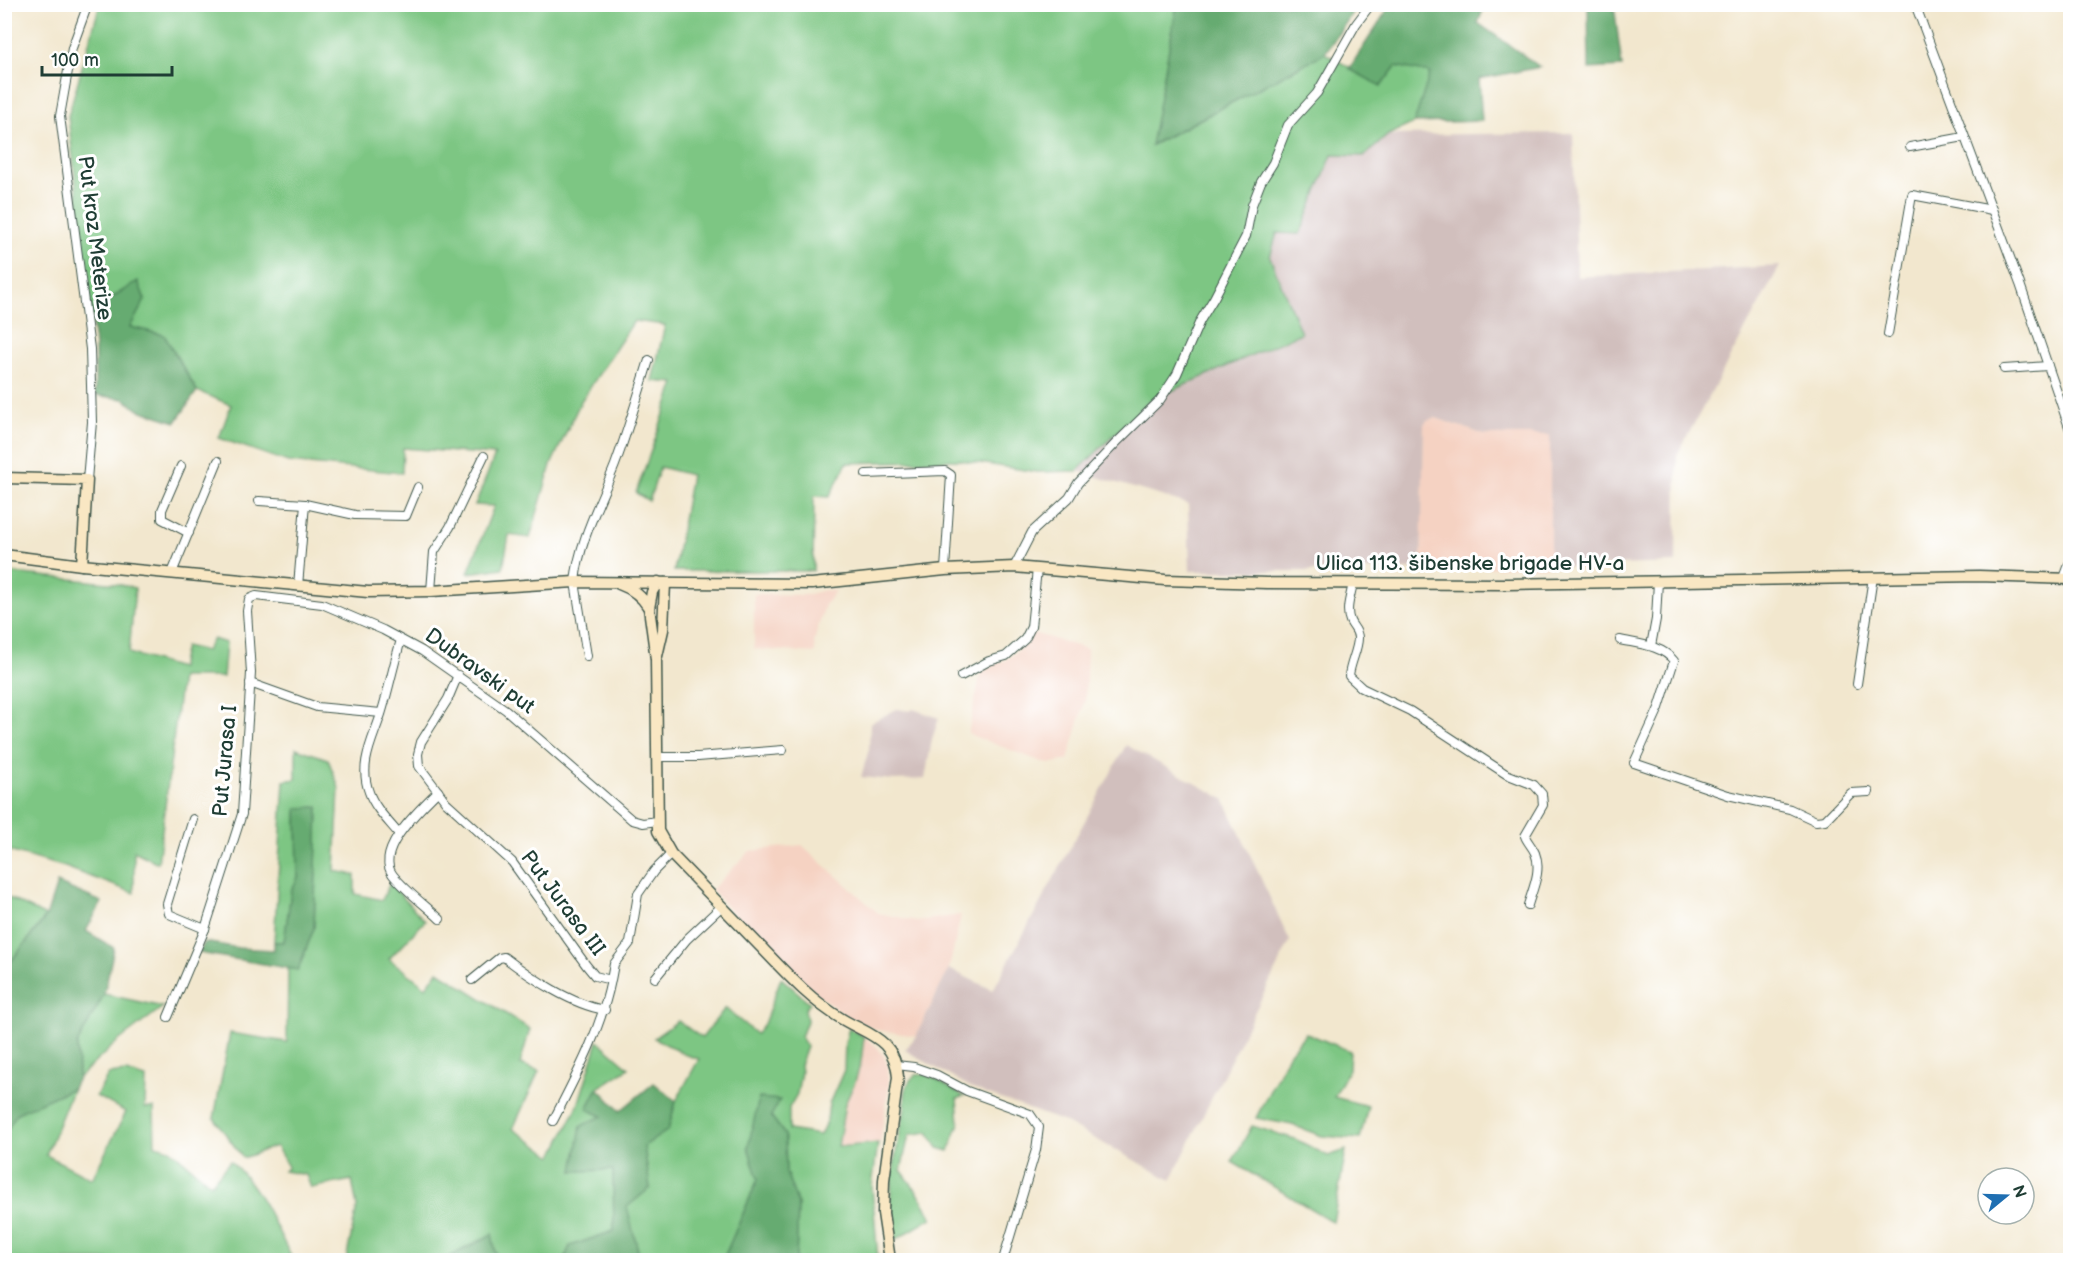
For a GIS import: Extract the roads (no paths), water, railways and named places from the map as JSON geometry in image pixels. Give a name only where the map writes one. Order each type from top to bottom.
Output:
[{"type":"main road","points":[[4,478],[87,480]]},
{"type":"main road","name":"Put kroz Meterize","points":[[82,565],[87,480]]},
{"type":"main road","name":"Ulica 113. šibenske brigade HV-a","points":[[4,555],[82,565],[368,592],[431,591],[575,582],[812,584],[945,570],[1014,567],[1165,580],[1268,583],[1508,584],[1873,577],[2067,579]]},
{"type":"main road","points":[[613,582],[631,589],[644,600],[649,608]]},
{"type":"main road","points":[[661,583],[652,592],[649,608],[656,659],[657,821],[662,841],[671,854],[798,985],[842,1018],[878,1038],[890,1051],[896,1065],[898,1086],[884,1180],[884,1213],[890,1260]]},
{"type":"main road","points":[[656,659],[663,630],[661,583]]},
{"type":"street","name":"Put kroz Meterize","points":[[87,480],[92,422],[90,349],[60,116],[72,48],[88,4]]},
{"type":"street","points":[[1014,567],[1032,532],[1069,498],[1078,483],[1160,400],[1177,374],[1200,321],[1246,236],[1252,206],[1261,182],[1273,163],[1288,125],[1317,93],[1356,24],[1371,4]]},
{"type":"street","points":[[1915,4],[1992,210],[2070,430]]},
{"type":"street","points":[[1910,147],[1964,136]]},
{"type":"street","points":[[1888,334],[1912,195],[1992,210]]},
{"type":"street","points":[[587,656],[575,582],[580,553],[616,462],[650,360]]},
{"type":"street","points":[[2004,369],[2048,366]]},
{"type":"street","points":[[431,591],[434,552],[450,527],[484,456]]},
{"type":"street","points":[[172,573],[218,461]]},
{"type":"street","points":[[181,466],[162,510],[162,519],[189,533]]},
{"type":"street","points":[[866,474],[945,471],[951,475],[945,570]]},
{"type":"street","points":[[259,501],[305,504],[355,515],[406,516],[418,487]]},
{"type":"street","points":[[298,586],[305,504]]},
{"type":"street","points":[[2067,579],[2070,562]]},
{"type":"street","points":[[961,676],[989,661],[1006,656],[1025,639],[1031,627],[1037,569]]},
{"type":"street","points":[[1857,684],[1873,577]]},
{"type":"street","points":[[1651,646],[1656,620],[1658,581]]},
{"type":"street","points":[[1353,583],[1348,611],[1358,640],[1349,669],[1349,676],[1353,681],[1362,688],[1410,711],[1506,774],[1534,785],[1542,794],[1543,805],[1525,836],[1538,863],[1538,873],[1528,904]]},
{"type":"street","name":"Dubravski put","points":[[256,597],[288,598],[322,604],[400,640],[458,675],[506,710],[632,820],[643,824],[657,821]]},
{"type":"street","name":"Put Jurasa I","points":[[168,1017],[205,929],[242,814],[250,683],[247,611],[249,599],[256,597]]},
{"type":"street","points":[[398,833],[381,813],[369,792],[365,771],[366,754],[381,713],[400,640]]},
{"type":"street","points":[[1620,640],[1651,646],[1670,655],[1674,661],[1659,708],[1634,764],[1728,795],[1790,809],[1816,821],[1825,820],[1851,793],[1869,792]]},
{"type":"street","name":"Put Jurasa III","points":[[458,675],[448,699],[421,742],[418,754],[419,766],[446,802],[512,862],[596,976],[611,980]]},
{"type":"street","points":[[250,683],[317,708],[381,713]]},
{"type":"street","points":[[657,757],[698,757],[783,750]]},
{"type":"street","points":[[438,791],[398,833],[388,855],[391,873],[440,919]]},
{"type":"street","name":"Put Jurasa I","points":[[193,819],[167,904],[170,914],[205,929]]},
{"type":"street","name":"Put Jurasa III","points":[[553,1122],[605,1010],[614,964],[630,943],[638,894],[654,871],[671,854]]},
{"type":"street","points":[[656,978],[681,945],[722,906]]},
{"type":"street","points":[[472,980],[499,958],[504,957],[531,977],[590,1008],[605,1010]]},
{"type":"street","points":[[896,1065],[914,1067],[937,1075],[967,1091],[1030,1114],[1039,1127],[1036,1150],[1003,1260]]}]
